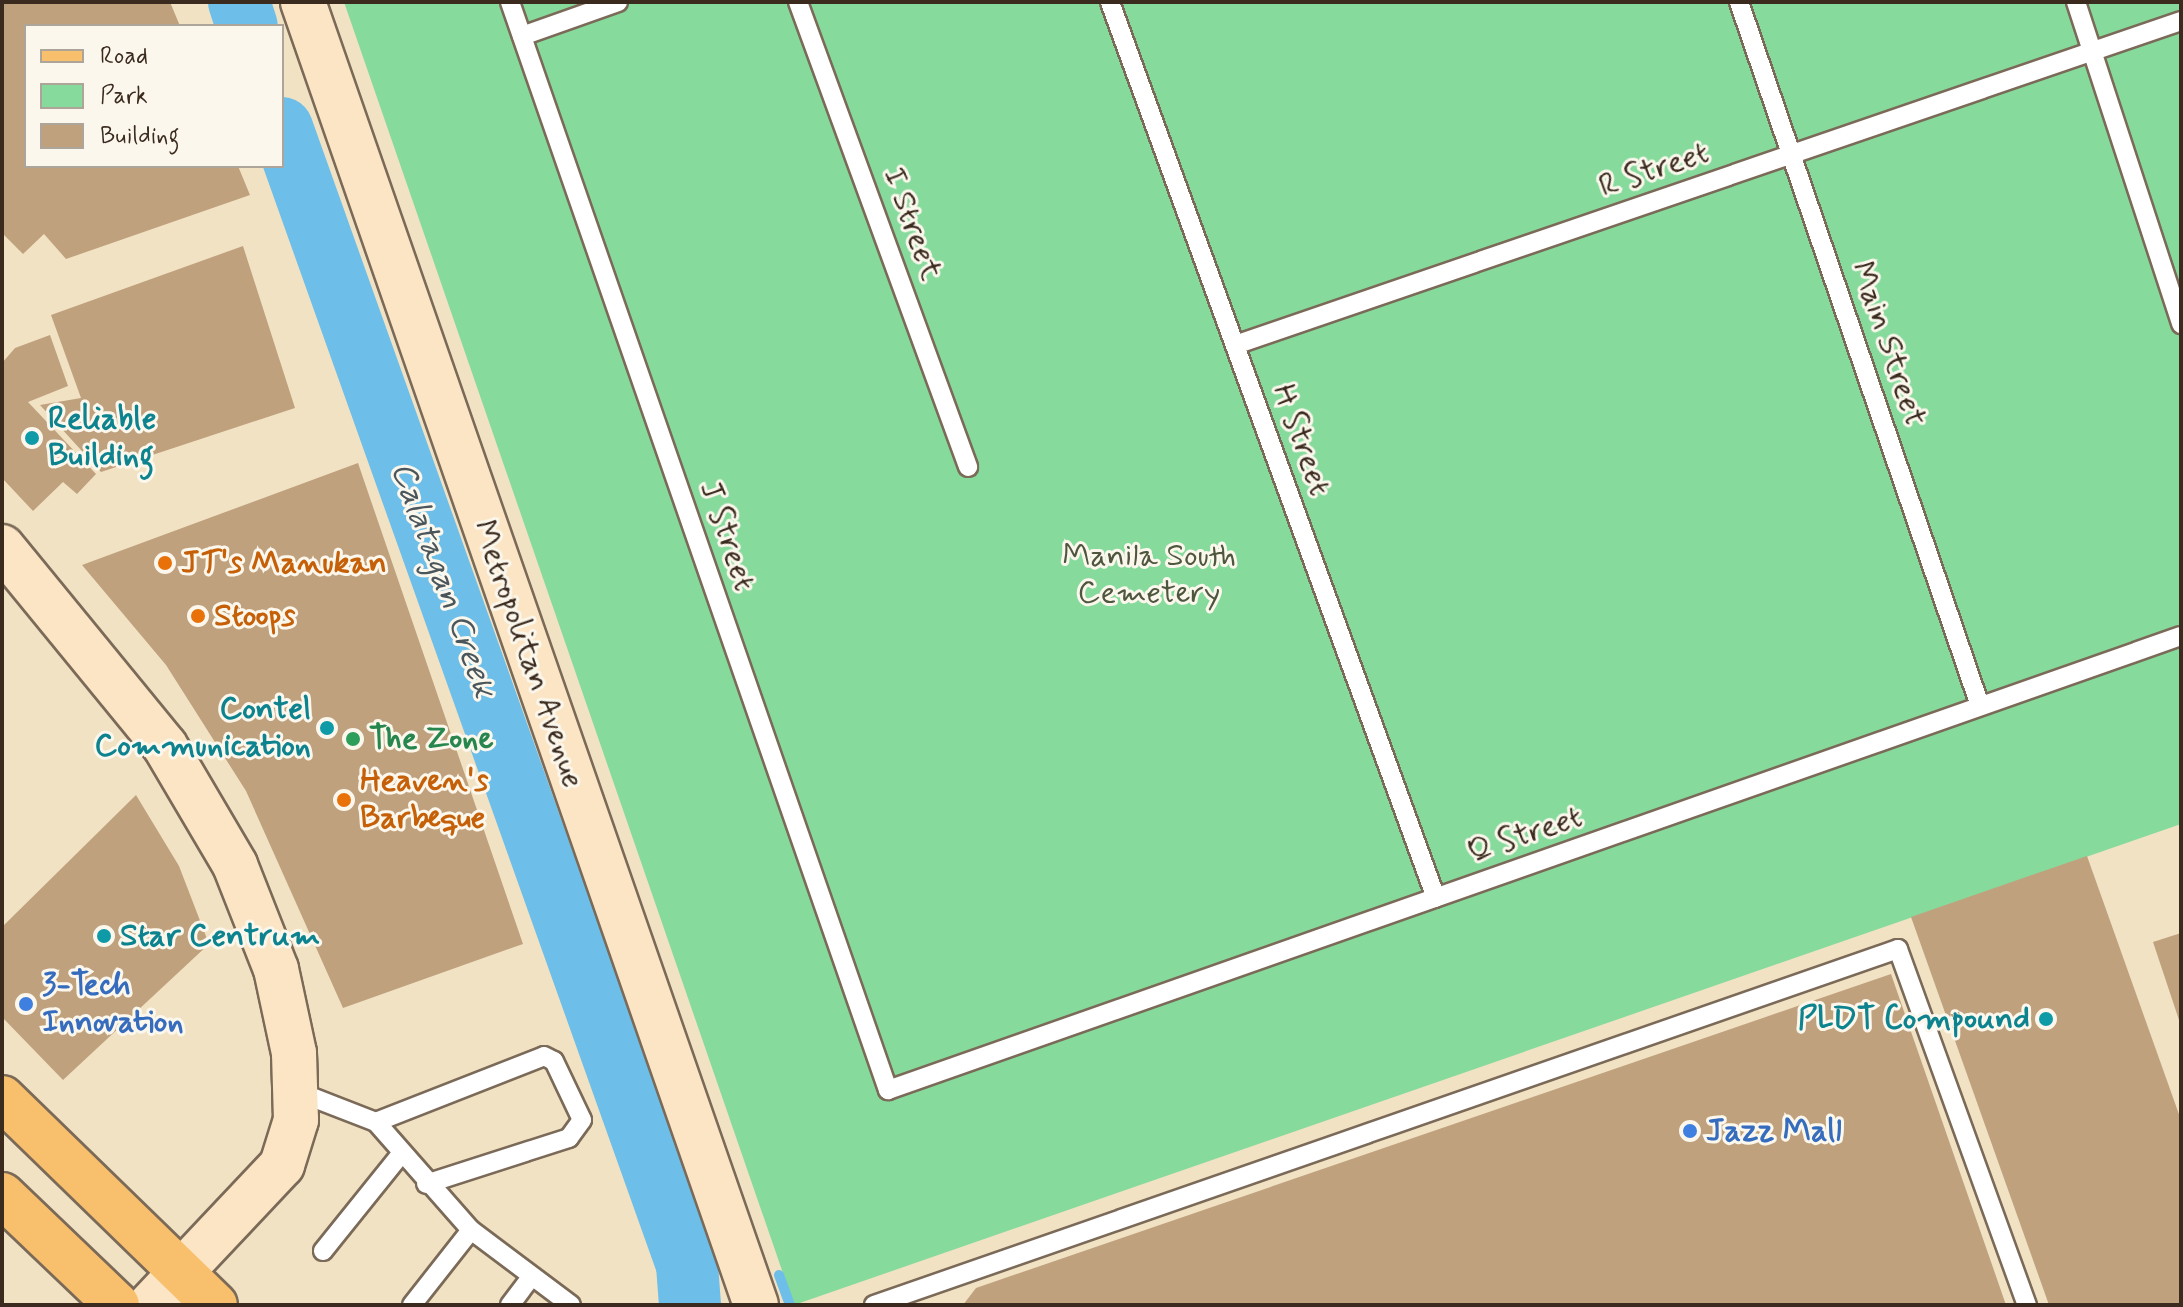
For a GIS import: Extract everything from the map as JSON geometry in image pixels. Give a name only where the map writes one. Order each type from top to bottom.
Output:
[{"type":"main road","points":[[2,1098],[215,1305]]},
{"type":"main road","points":[[2,1195],[117,1305]]},
{"type":"street","name":"Metropolitan Avenue","points":[[303,2],[756,1305]]},
{"type":"street","points":[[2,547],[165,746],[235,865],[276,969],[296,1091],[296,1120],[282,1165],[150,1305]]},
{"type":"lane","name":"J Street","points":[[510,2],[888,1090]]},
{"type":"lane","points":[[522,36],[618,2]]},
{"type":"lane","name":"I Street","points":[[798,2],[968,467]]},
{"type":"lane","name":"H Street","points":[[1110,2],[1436,898]]},
{"type":"lane","name":"Main Street","points":[[1739,2],[1980,706]]},
{"type":"lane","points":[[2076,2],[2181,324]]},
{"type":"lane","name":"R Street","points":[[1235,345],[2181,21]]},
{"type":"lane","name":"Q Street","points":[[888,1090],[2181,636]]},
{"type":"lane","points":[[874,1305],[911,1298],[1898,949],[2027,1305]]},
{"type":"lane","points":[[376,1122],[544,1056],[554,1061],[582,1120],[569,1138],[426,1184]]},
{"type":"lane","points":[[296,1091],[376,1122],[426,1184],[471,1230],[530,1278],[571,1305]]},
{"type":"lane","points":[[323,1251],[401,1154]]},
{"type":"lane","points":[[412,1305],[471,1230]]},
{"type":"lane","points":[[510,1305],[530,1278]]},
{"type":"green space","name":"Manila South Cemetery","points":[[344,2],[2181,2],[2181,824],[794,1305]]},
{"type":"building","points":[[2,2],[170,2],[179,24],[24,24],[24,168],[239,168],[250,195],[66,259],[44,234],[23,254],[2,233]]},
{"type":"building","points":[[243,246],[295,408],[101,472],[40,405],[81,398],[51,315]]},
{"type":"building","name":"Reliable Building","points":[[50,335],[68,386],[28,402],[96,474],[77,494],[63,482],[33,511],[2,478],[2,363],[15,348]]},
{"type":"building","name":"Contel Communication","points":[[358,463],[523,944],[343,1008],[246,791],[166,665],[82,565]]},
{"type":"building","name":"Star Centrum","points":[[136,795],[179,866],[209,944],[63,1080],[2,1017],[2,927]]},
{"type":"building","name":"PLDT Compound","points":[[2087,856],[2181,1120],[2181,1305],[2049,1305],[1911,917]]},
{"type":"building","points":[[2181,933],[2181,1023],[2180,1023],[2153,942]]},
{"type":"building","name":"Jazz Mall","points":[[1891,974],[2006,1305],[963,1305],[976,1288]]},
{"type":"waterway","name":"Calatagan Creek","points":[[239,2],[246,24]]},
{"type":"waterway","name":"Calatagan Creek","points":[[284,134],[687,1265],[690,1305]]},
{"type":"waterway","points":[[779,1275],[790,1305]]},
{"type":"place","name":"Reliable Building","points":[[32,438]]},
{"type":"place","name":"JT's Manukan","points":[[165,563]]},
{"type":"place","name":"Stoops","points":[[198,616]]},
{"type":"place","name":"Contel Communication","points":[[327,728]]},
{"type":"place","name":"The Zone","points":[[353,739]]},
{"type":"place","name":"Heaven's Barbeque","points":[[344,800]]},
{"type":"place","name":"Star Centrum","points":[[104,936]]},
{"type":"place","name":"3-Tech Innovation","points":[[26,1004]]},
{"type":"place","name":"PLDT Compound","points":[[2046,1019]]},
{"type":"place","name":"Jazz Mall","points":[[1690,1131]]}]
